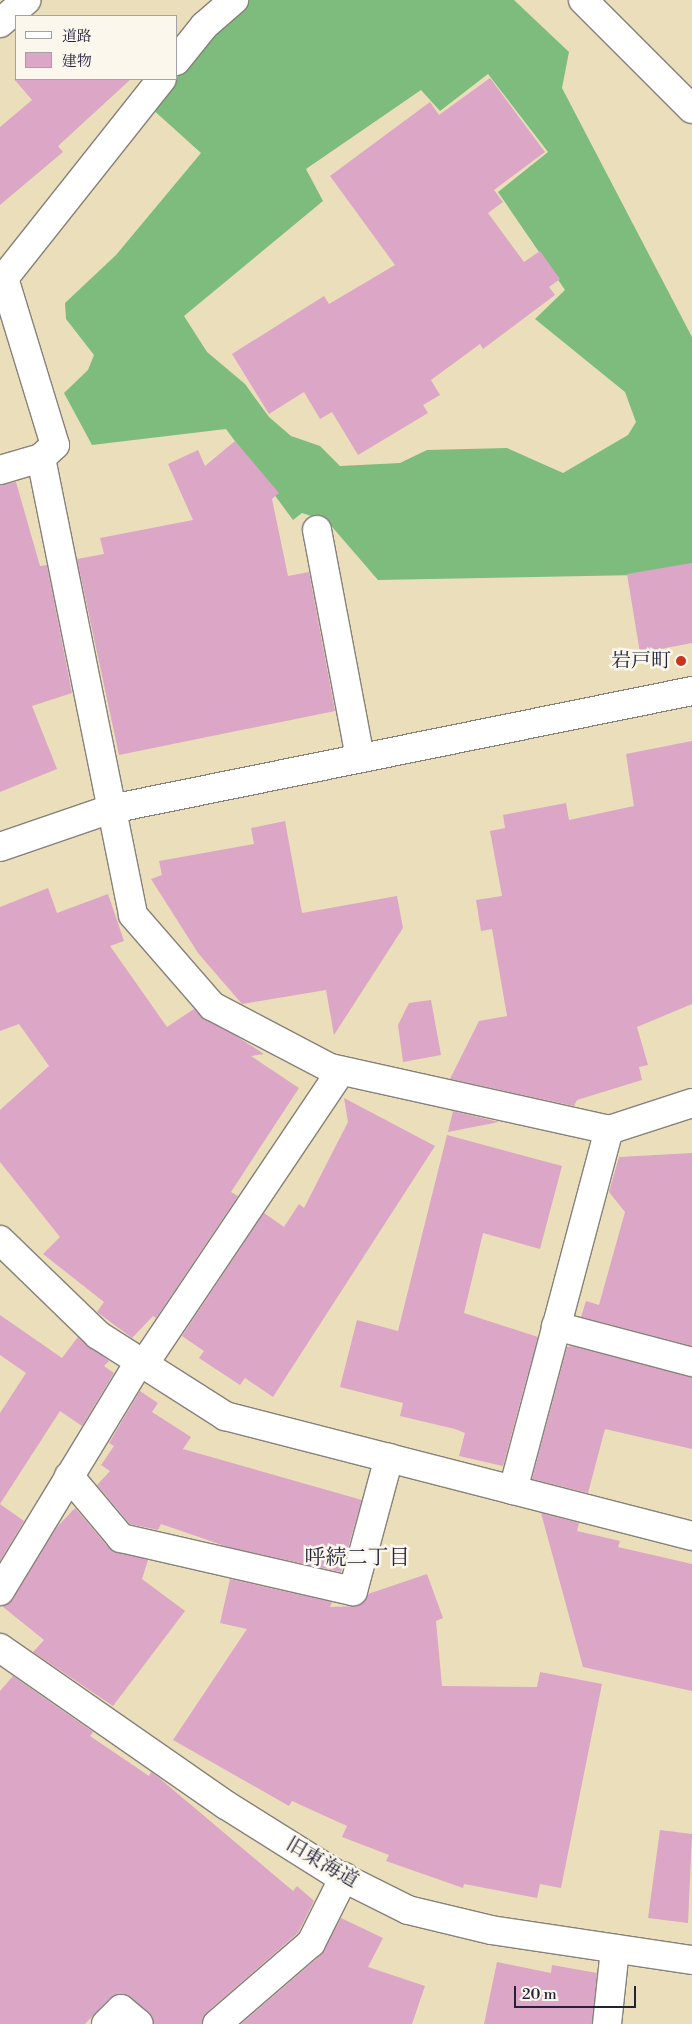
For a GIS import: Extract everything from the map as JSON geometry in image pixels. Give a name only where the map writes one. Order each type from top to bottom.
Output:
[{"type":"street","points":[[0,23],[26,0]]},
{"type":"street","points":[[178,58],[204,26],[234,0]]},
{"type":"street","points":[[583,0],[692,109]]},
{"type":"street","points":[[0,470],[41,458],[55,445],[4,278],[161,80]]},
{"type":"street","points":[[41,458],[133,915],[212,1006],[341,1071],[609,1130],[692,1103]]},
{"type":"street","points":[[317,530],[360,758]]},
{"type":"street","points":[[0,847],[111,809],[692,691]]},
{"type":"street","points":[[0,1591],[69,1476],[142,1363],[341,1071]]},
{"type":"street","points":[[513,1490],[609,1130]]},
{"type":"street","points":[[0,1240],[98,1334],[225,1416],[692,1536]]},
{"type":"street","points":[[556,1326],[692,1362]]},
{"type":"street","points":[[69,1476],[121,1538],[353,1591],[390,1458]]},
{"type":"street","name":"旧東海道","points":[[1,1650],[226,1805],[344,1878],[408,1910],[491,1930],[692,1960]]},
{"type":"street","points":[[217,2024],[311,1942],[344,1878]]},
{"type":"street","points":[[606,2024],[615,1949]]},
{"type":"street","points":[[106,2024],[121,2009],[139,2024]]},
{"type":"green space","points":[[246,0],[514,0],[569,52],[562,88],[692,337],[692,574],[378,580],[327,521],[302,513],[293,520],[226,429],[92,445],[64,393],[88,370],[94,355],[66,319],[65,303],[116,255],[201,153],[150,107],[174,80],[178,80],[178,76]],"holes":[[[488,74],[548,152],[498,192],[565,290],[535,319],[625,392],[636,422],[628,435],[563,473],[507,448],[427,450],[400,463],[340,466],[320,446],[291,436],[269,417],[245,384],[207,352],[184,316],[323,201],[306,169],[421,90],[440,111]]]},
{"type":"building","points":[[490,78],[545,152],[494,190],[503,202],[488,213],[524,262],[540,251],[560,279],[549,287],[555,295],[483,349],[480,344],[431,380],[440,395],[423,405],[428,413],[358,455],[332,412],[320,419],[304,392],[269,414],[232,354],[324,296],[329,304],[395,265],[330,176],[430,102],[439,115]]},
{"type":"building","points":[[14,79],[130,80],[58,146],[63,152],[0,205],[0,127],[32,100]]},
{"type":"building","points":[[235,441],[279,493],[272,499],[288,576],[309,572],[335,711],[119,755],[77,559],[104,554],[100,538],[193,520],[168,464],[198,450],[205,466]]},
{"type":"building","points":[[16,482],[40,566],[47,565],[72,693],[32,706],[57,769],[0,792],[0,485]]},
{"type":"building","points":[[692,563],[692,643],[640,653],[627,574]]},
{"type":"building","points":[[692,741],[692,1004],[637,1027],[648,1065],[639,1067],[642,1080],[577,1100],[574,1106],[450,1079],[479,1021],[507,1016],[492,929],[481,931],[476,900],[502,896],[490,831],[505,828],[503,815],[566,803],[569,820],[634,806],[626,754]]},
{"type":"building","points":[[285,821],[302,913],[397,896],[403,928],[334,1035],[326,990],[242,1004],[198,953],[151,879],[162,875],[159,861],[254,844],[251,828]]},
{"type":"building","points":[[48,888],[57,913],[108,894],[124,941],[110,946],[167,1027],[194,1009],[264,1054],[251,1056],[299,1088],[231,1192],[238,1196],[156,1318],[153,1316],[132,1338],[97,1312],[104,1302],[43,1254],[60,1237],[0,1162],[0,1110],[49,1066],[19,1024],[0,1031],[0,907]]},
{"type":"building","points":[[431,1000],[441,1055],[403,1062],[398,1025],[409,1003]]},
{"type":"building","points":[[344,1098],[435,1146],[273,1397],[245,1378],[240,1385],[199,1358],[204,1351],[182,1336],[264,1213],[284,1227],[299,1204],[304,1208],[348,1122]]},
{"type":"building","points":[[453,1111],[499,1122],[448,1132]]},
{"type":"building","points":[[447,1135],[562,1166],[540,1249],[483,1233],[464,1313],[538,1337],[503,1466],[459,1456],[465,1433],[400,1416],[403,1403],[340,1387],[357,1320],[398,1331]]},
{"type":"building","points":[[692,1153],[692,1346],[581,1317],[586,1301],[599,1305],[625,1212],[609,1192],[619,1157]]},
{"type":"building","points":[[0,1315],[62,1358],[78,1337],[109,1361],[104,1366],[114,1373],[82,1426],[60,1411],[0,1504],[0,1413],[26,1373],[0,1355]]},
{"type":"building","points":[[572,1346],[692,1377],[692,1449],[605,1429],[588,1493],[532,1479],[567,1347]]},
{"type":"building","points":[[140,1391],[158,1403],[152,1412],[191,1437],[183,1449],[362,1500],[341,1572],[228,1547],[161,1524],[158,1530],[130,1524],[97,1485],[110,1471],[101,1465],[114,1446],[109,1443]]},
{"type":"building","points":[[0,1504],[24,1521],[0,1561]]},
{"type":"building","points":[[75,1508],[109,1548],[148,1560],[142,1579],[185,1611],[113,1706],[33,1652],[44,1640],[2,1606],[13,1599],[57,1527]]},
{"type":"building","points":[[541,1513],[579,1523],[577,1531],[620,1541],[618,1547],[692,1564],[692,1691],[583,1667]]},
{"type":"building","points":[[427,1574],[443,1618],[436,1621],[442,1686],[537,1687],[540,1672],[602,1684],[561,1888],[540,1884],[537,1898],[464,1884],[463,1888],[386,1861],[389,1855],[342,1837],[347,1826],[292,1801],[289,1806],[173,1740],[247,1629],[220,1623],[230,1579],[332,1602],[330,1607],[358,1606],[368,1594]]},
{"type":"building","points":[[13,1676],[93,1732],[90,1736],[149,1776],[151,1772],[158,1777],[293,1891],[297,1886],[314,1901],[298,1933],[207,2012],[202,2024],[154,2024],[149,2012],[121,1994],[110,1998],[85,2024],[0,2024],[0,1691]]},
{"type":"building","points":[[660,1830],[692,1834],[688,1923],[648,1918]]},
{"type":"building","points":[[341,1918],[383,1938],[368,1967],[425,1986],[412,2024],[241,2024],[321,1955]]},
{"type":"building","points":[[497,1962],[551,1973],[552,1965],[597,1973],[592,2024],[484,2024]]},
{"type":"place","name":"岩戸町","points":[[681,661]]},
{"type":"district","name":"呼続二丁目","points":[[357,1558]]}]
